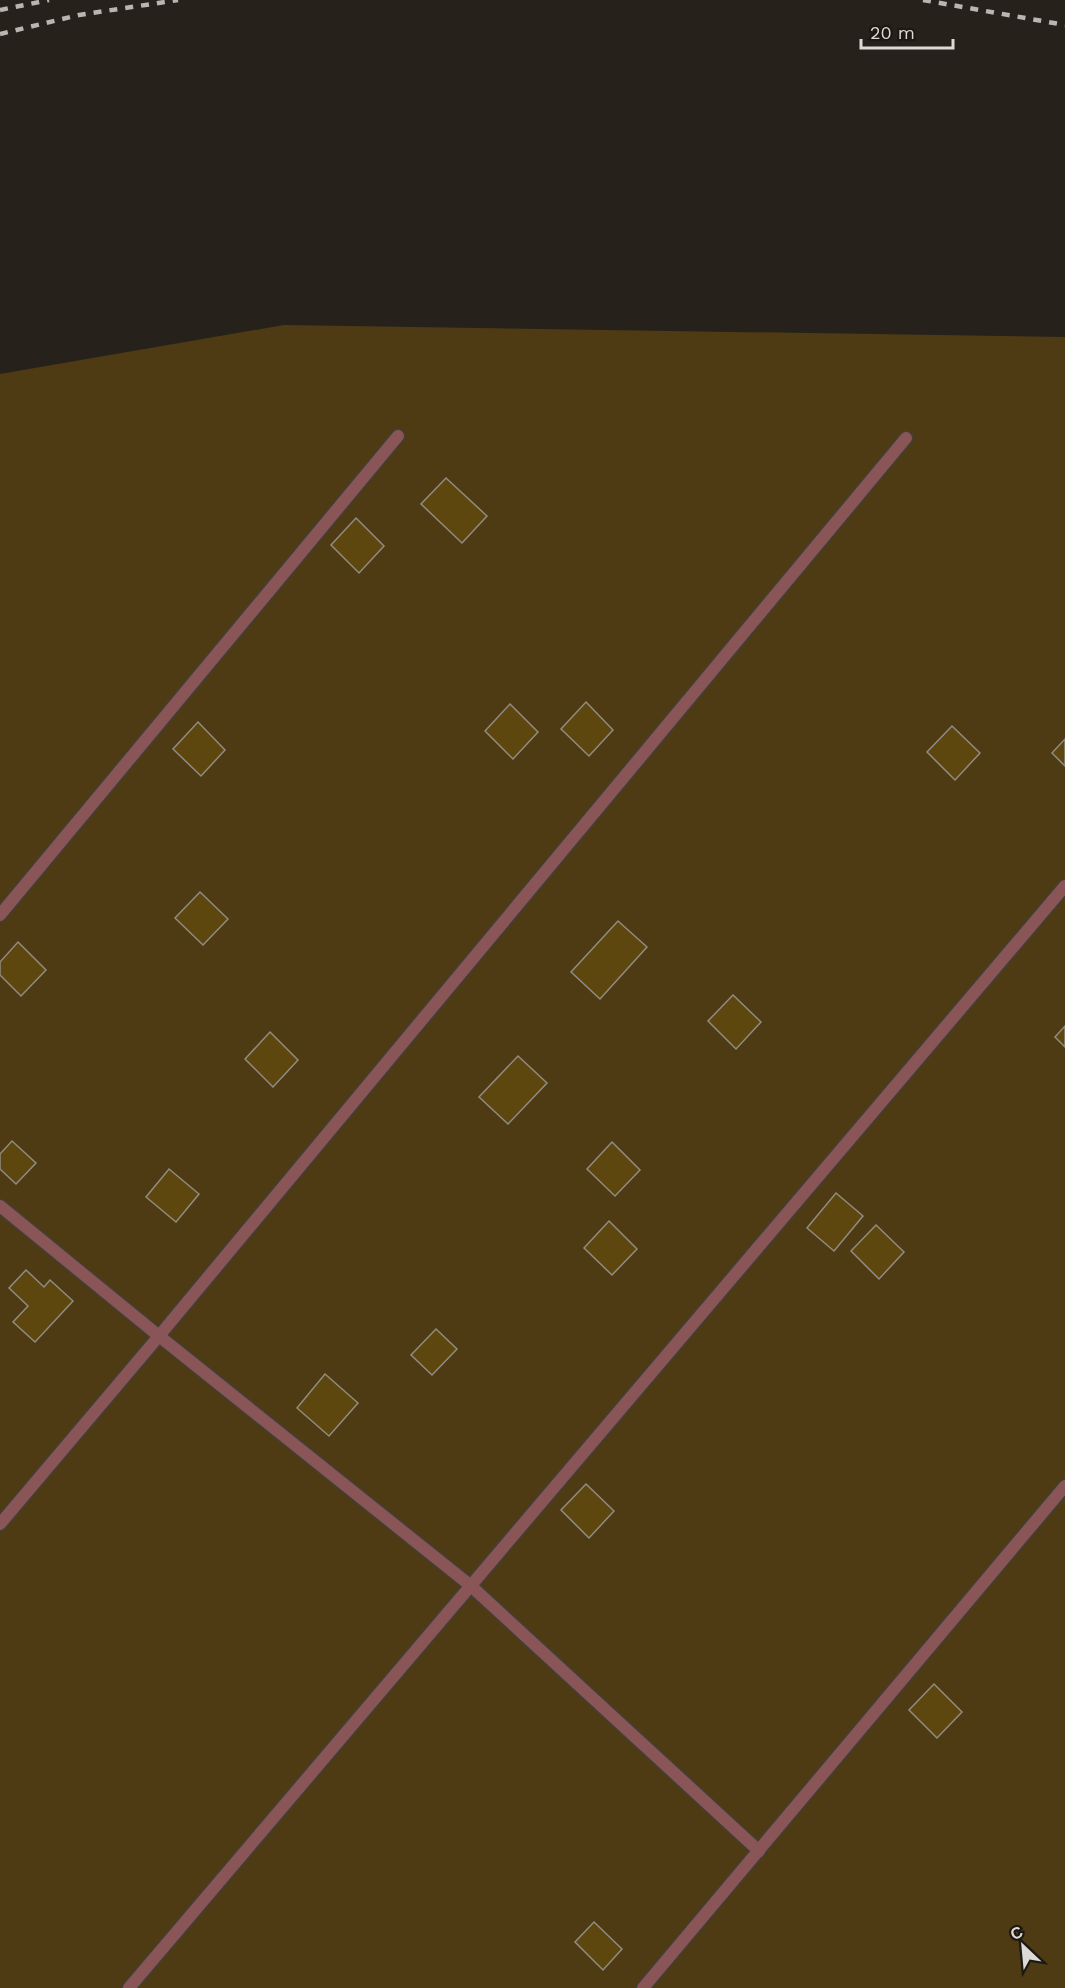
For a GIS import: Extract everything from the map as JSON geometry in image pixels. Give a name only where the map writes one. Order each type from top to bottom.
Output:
[{"type":"lane","points":[[0,915],[398,436]]},
{"type":"lane","points":[[0,1524],[906,438]]},
{"type":"lane","points":[[129,1988],[1065,886]]},
{"type":"lane","points":[[0,1206],[471,1586],[759,1851]]},
{"type":"lane","points":[[643,1988],[1065,1486]]},
{"type":"shaded area","points":[[284,325],[1065,337],[1065,1988],[0,1988],[0,374]]},
{"type":"building","points":[[446,478],[487,516],[462,543],[421,504]]},
{"type":"building","points":[[356,518],[384,546],[359,573],[331,545]]},
{"type":"building","points":[[586,702],[613,730],[589,756],[561,729]]},
{"type":"building","points":[[510,704],[538,732],[513,759],[485,731]]},
{"type":"building","points":[[198,722],[225,750],[201,776],[173,749]]},
{"type":"building","points":[[952,726],[980,753],[955,780],[927,752]]},
{"type":"building","points":[[1065,739],[1065,766],[1052,753]]},
{"type":"building","points":[[200,892],[228,919],[203,945],[175,918]]},
{"type":"building","points":[[618,921],[647,947],[600,999],[571,972]]},
{"type":"building","points":[[18,942],[46,970],[21,996],[0,975],[0,962]]},
{"type":"building","points":[[733,995],[761,1022],[736,1049],[708,1021]]},
{"type":"building","points":[[1065,1026],[1065,1047],[1055,1037]]},
{"type":"building","points":[[270,1032],[298,1060],[273,1087],[245,1059]]},
{"type":"building","points":[[518,1056],[547,1083],[508,1124],[479,1097]]},
{"type":"building","points":[[12,1141],[36,1163],[16,1184],[0,1169],[0,1154]]},
{"type":"building","points":[[612,1142],[640,1170],[615,1196],[587,1169]]},
{"type":"building","points":[[169,1169],[199,1194],[176,1222],[146,1197]]},
{"type":"building","points":[[836,1193],[863,1216],[834,1251],[807,1228]]},
{"type":"building","points":[[609,1221],[637,1249],[612,1275],[584,1248]]},
{"type":"building","points":[[876,1225],[904,1252],[879,1279],[851,1251]]},
{"type":"building","points":[[26,1270],[44,1287],[50,1280],[73,1301],[35,1342],[13,1322],[28,1306],[9,1288]]},
{"type":"building","points":[[436,1329],[457,1349],[432,1375],[411,1355]]},
{"type":"building","points":[[325,1374],[358,1403],[329,1436],[297,1408]]},
{"type":"building","points":[[586,1484],[614,1511],[589,1538],[561,1510]]},
{"type":"building","points":[[934,1684],[962,1712],[937,1738],[909,1710]]},
{"type":"building","points":[[594,1922],[622,1949],[603,1970],[575,1942]]},
{"type":"railway","points":[[0,10],[49,0]]},
{"type":"railway","points":[[0,34],[79,15],[178,0]]},
{"type":"railway","points":[[923,0],[1065,25]]}]
